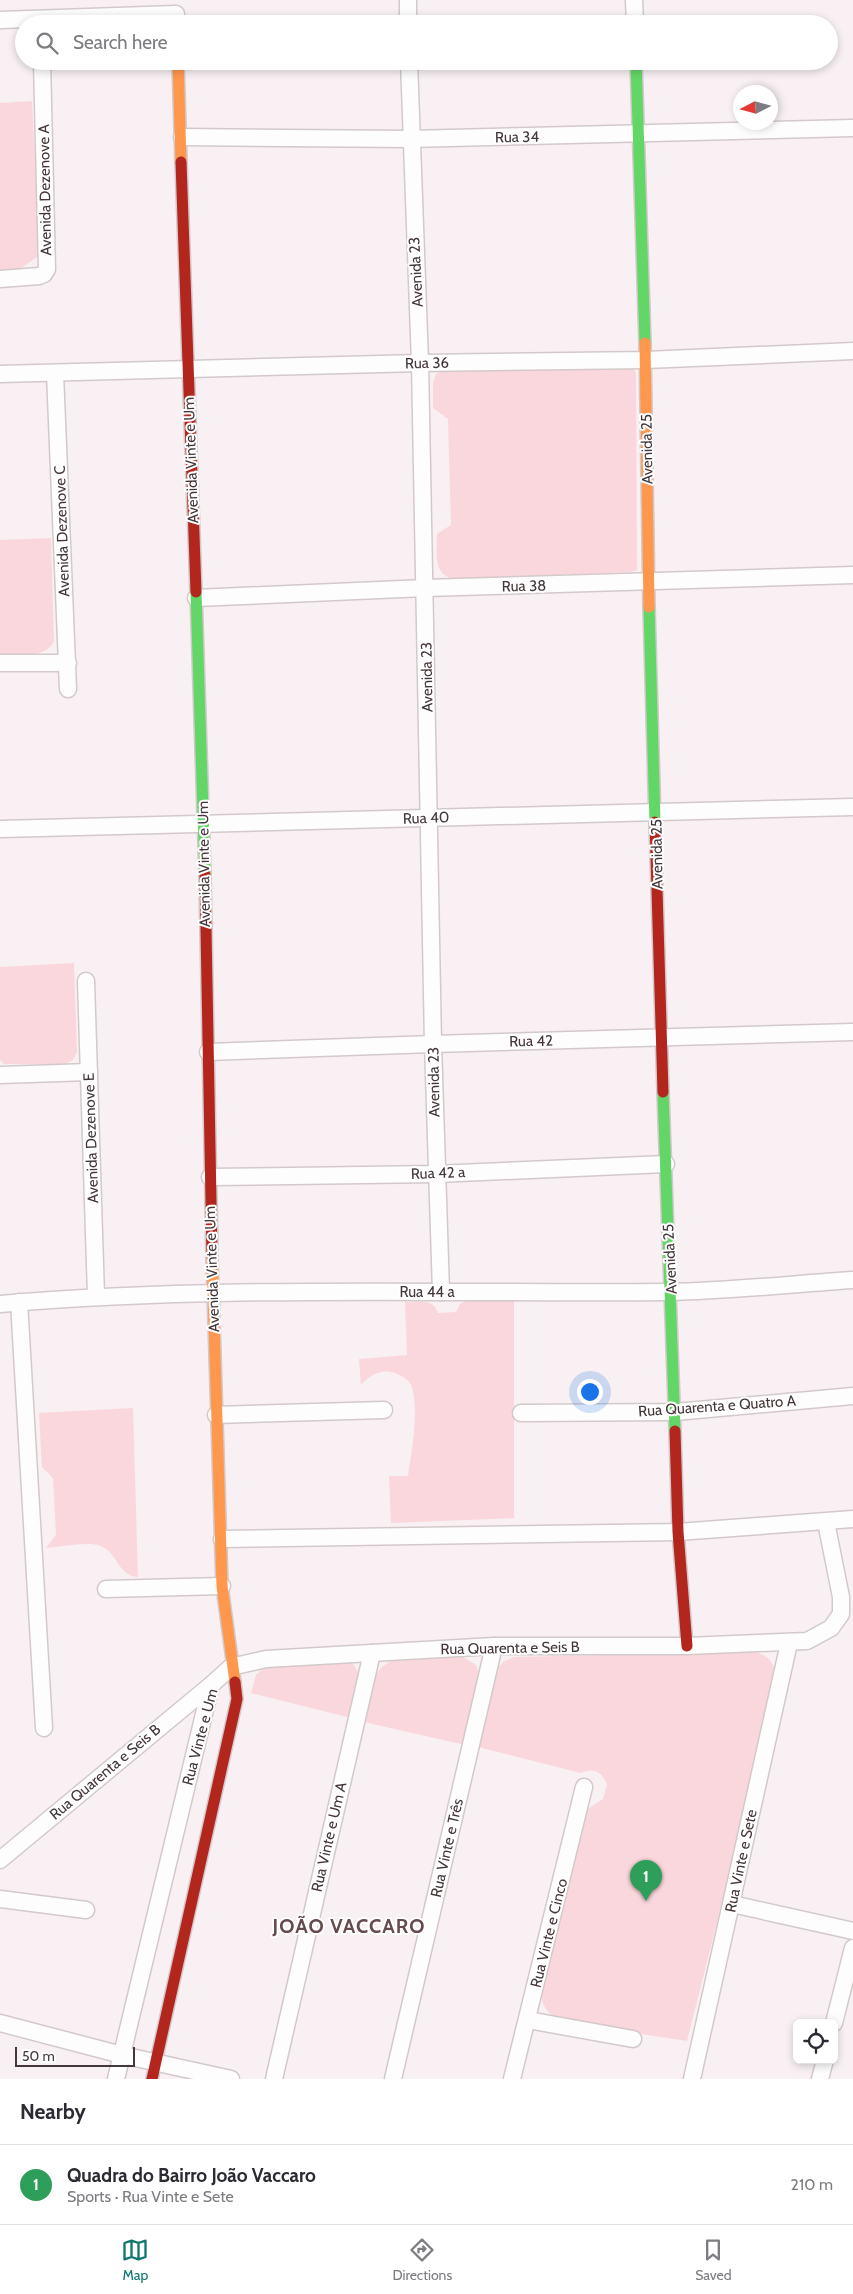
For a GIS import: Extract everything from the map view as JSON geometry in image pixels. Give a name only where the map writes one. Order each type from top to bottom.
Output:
[{"type":"street","points":[[408,0],[408,15]]},
{"type":"street","points":[[634,0],[635,15]]},
{"type":"street","points":[[146,15],[176,13]]},
{"type":"street","points":[[0,20],[15,21]]},
{"type":"street","name":"Avenida Dezenove A","points":[[0,279],[39,276],[44,274],[47,268],[42,70]]},
{"type":"street","name":"Avenida Vinte e Um","points":[[178,70],[204,825],[216,1415],[222,1539],[222,1586],[231,1667]]},
{"type":"street","name":"Avenida 23","points":[[409,70],[426,588],[433,1044],[441,1292]]},
{"type":"street","name":"Avenida 25","points":[[636,70],[646,360],[648,583],[661,1039],[672,1292],[678,1532],[687,1646]]},
{"type":"street","name":"Rua 34","points":[[182,137],[410,139],[853,128]]},
{"type":"street","name":"Rua 36","points":[[0,374],[420,363],[646,360],[853,351]]},
{"type":"street","name":"Avenida Dezenove C","points":[[55,373],[68,689]]},
{"type":"street","name":"Rua 38","points":[[196,598],[426,588],[648,583],[853,575]]},
{"type":"street","points":[[0,663],[68,663]]},
{"type":"street","name":"Rua 40","points":[[0,829],[853,807]]},
{"type":"street","name":"Avenida Dezenove E","points":[[86,981],[96,1296]]},
{"type":"street","name":"Rua 42","points":[[208,1052],[853,1032]]},
{"type":"street","points":[[0,1075],[89,1072]]},
{"type":"street","name":"Rua 42 a","points":[[210,1177],[436,1174],[666,1164]]},
{"type":"street","name":"Rua 44 a","points":[[0,1304],[96,1296],[441,1292],[672,1292],[853,1280]]},
{"type":"street","points":[[19,1302],[44,1728]]},
{"type":"street","name":"Rua Quarenta e Quatro A","points":[[521,1413],[675,1412],[853,1396]]},
{"type":"street","points":[[216,1415],[384,1410]]},
{"type":"street","points":[[222,1539],[678,1532],[826,1522],[853,1518]]},
{"type":"street","points":[[826,1522],[847,1598]]},
{"type":"street","points":[[106,1589],[222,1586]]},
{"type":"street","name":"Rua Quarenta e Seis B","points":[[231,1667],[266,1659],[494,1646],[687,1646],[807,1641],[831,1628],[847,1598]]},
{"type":"street","name":"Rua Vinte e Sete","points":[[692,2079],[789,1642]]},
{"type":"street","name":"Rua Vinte e Três","points":[[393,2079],[494,1646]]},
{"type":"street","name":"Rua Vinte e Um A","points":[[274,2079],[372,1653]]},
{"type":"street","name":"Rua Vinte e Um","points":[[116,2079],[211,1685],[231,1667]]},
{"type":"street","name":"Rua Vinte e Um","points":[[152,2079],[237,1698],[231,1667]]},
{"type":"street","name":"Rua Quarenta e Seis B","points":[[0,1860],[211,1685]]},
{"type":"street","name":"Rua Vinte e Cinco","points":[[512,2079],[584,1787]]},
{"type":"street","points":[[0,1899],[86,1910]]},
{"type":"street","points":[[732,1904],[853,1931]]},
{"type":"street","points":[[835,2019],[853,1948]]},
{"type":"street","points":[[528,2020],[633,2039]]},
{"type":"street","points":[[0,2023],[122,2055],[231,2079]]},
{"type":"street","points":[[820,2079],[824,2064]]},
{"type":"shaded area","points":[[32,101],[39,241],[37,257],[20,269],[0,272],[0,103]]},
{"type":"shaded area","points":[[630,366],[636,372],[637,570],[631,572],[454,579],[442,572],[437,561],[437,534],[451,525],[448,419],[433,408],[433,382],[436,374],[442,371]]},
{"type":"shaded area","points":[[51,538],[54,641],[44,651],[30,655],[0,654],[0,540]]},
{"type":"shaded area","points":[[74,963],[77,1052],[73,1060],[65,1064],[4,1064],[0,1060],[0,967]]},
{"type":"shaded area","points":[[467,1300],[514,1300],[514,1518],[391,1523],[389,1476],[408,1476],[415,1422],[413,1391],[411,1384],[405,1378],[391,1372],[374,1374],[361,1385],[359,1359],[407,1355],[405,1302],[429,1303],[436,1308],[438,1313],[456,1312],[460,1304]]},
{"type":"shaded area","points":[[133,1408],[138,1577],[126,1572],[107,1549],[101,1546],[82,1544],[46,1548],[56,1535],[53,1478],[42,1467],[39,1413]]},
{"type":"shaded area","points":[[755,1652],[773,1664],[775,1672],[754,1776],[687,2041],[558,2020],[545,2007],[541,1994],[585,1811],[603,1799],[607,1785],[603,1777],[597,1772],[585,1771],[581,1773],[478,1747],[497,1669],[503,1662],[514,1657]]},
{"type":"shaded area","points":[[463,1657],[476,1665],[480,1677],[465,1745],[364,1722],[369,1695],[375,1677],[386,1664],[394,1661]]},
{"type":"shaded area","points":[[346,1660],[354,1665],[359,1674],[351,1718],[251,1693],[256,1675],[266,1666]]},
{"type":"traffic: fast","points":[[636,70],[645,343]]},
{"type":"traffic: fast","points":[[196,592],[205,875]]},
{"type":"traffic: fast","points":[[649,607],[655,822]]},
{"type":"traffic: fast","points":[[663,1092],[675,1431]]},
{"type":"traffic: slow","points":[[178,70],[181,162]]},
{"type":"traffic: slow","points":[[645,343],[649,607]]},
{"type":"traffic: slow","points":[[212,1256],[222,1586],[235,1682]]},
{"type":"traffic: jam","points":[[181,162],[196,592]]},
{"type":"traffic: jam","points":[[655,822],[663,1092]]},
{"type":"traffic: jam","points":[[205,875],[212,1256]]},
{"type":"traffic: jam","points":[[675,1431],[678,1532],[687,1646]]},
{"type":"traffic: jam","points":[[152,2079],[237,1699],[235,1682]]},
{"type":"place","name":"Quadra do Bairro João Vaccaro","points":[[646,1901]]},
{"type":"district","name":"JOÃO VACCARO","points":[[349,1926]]}]
